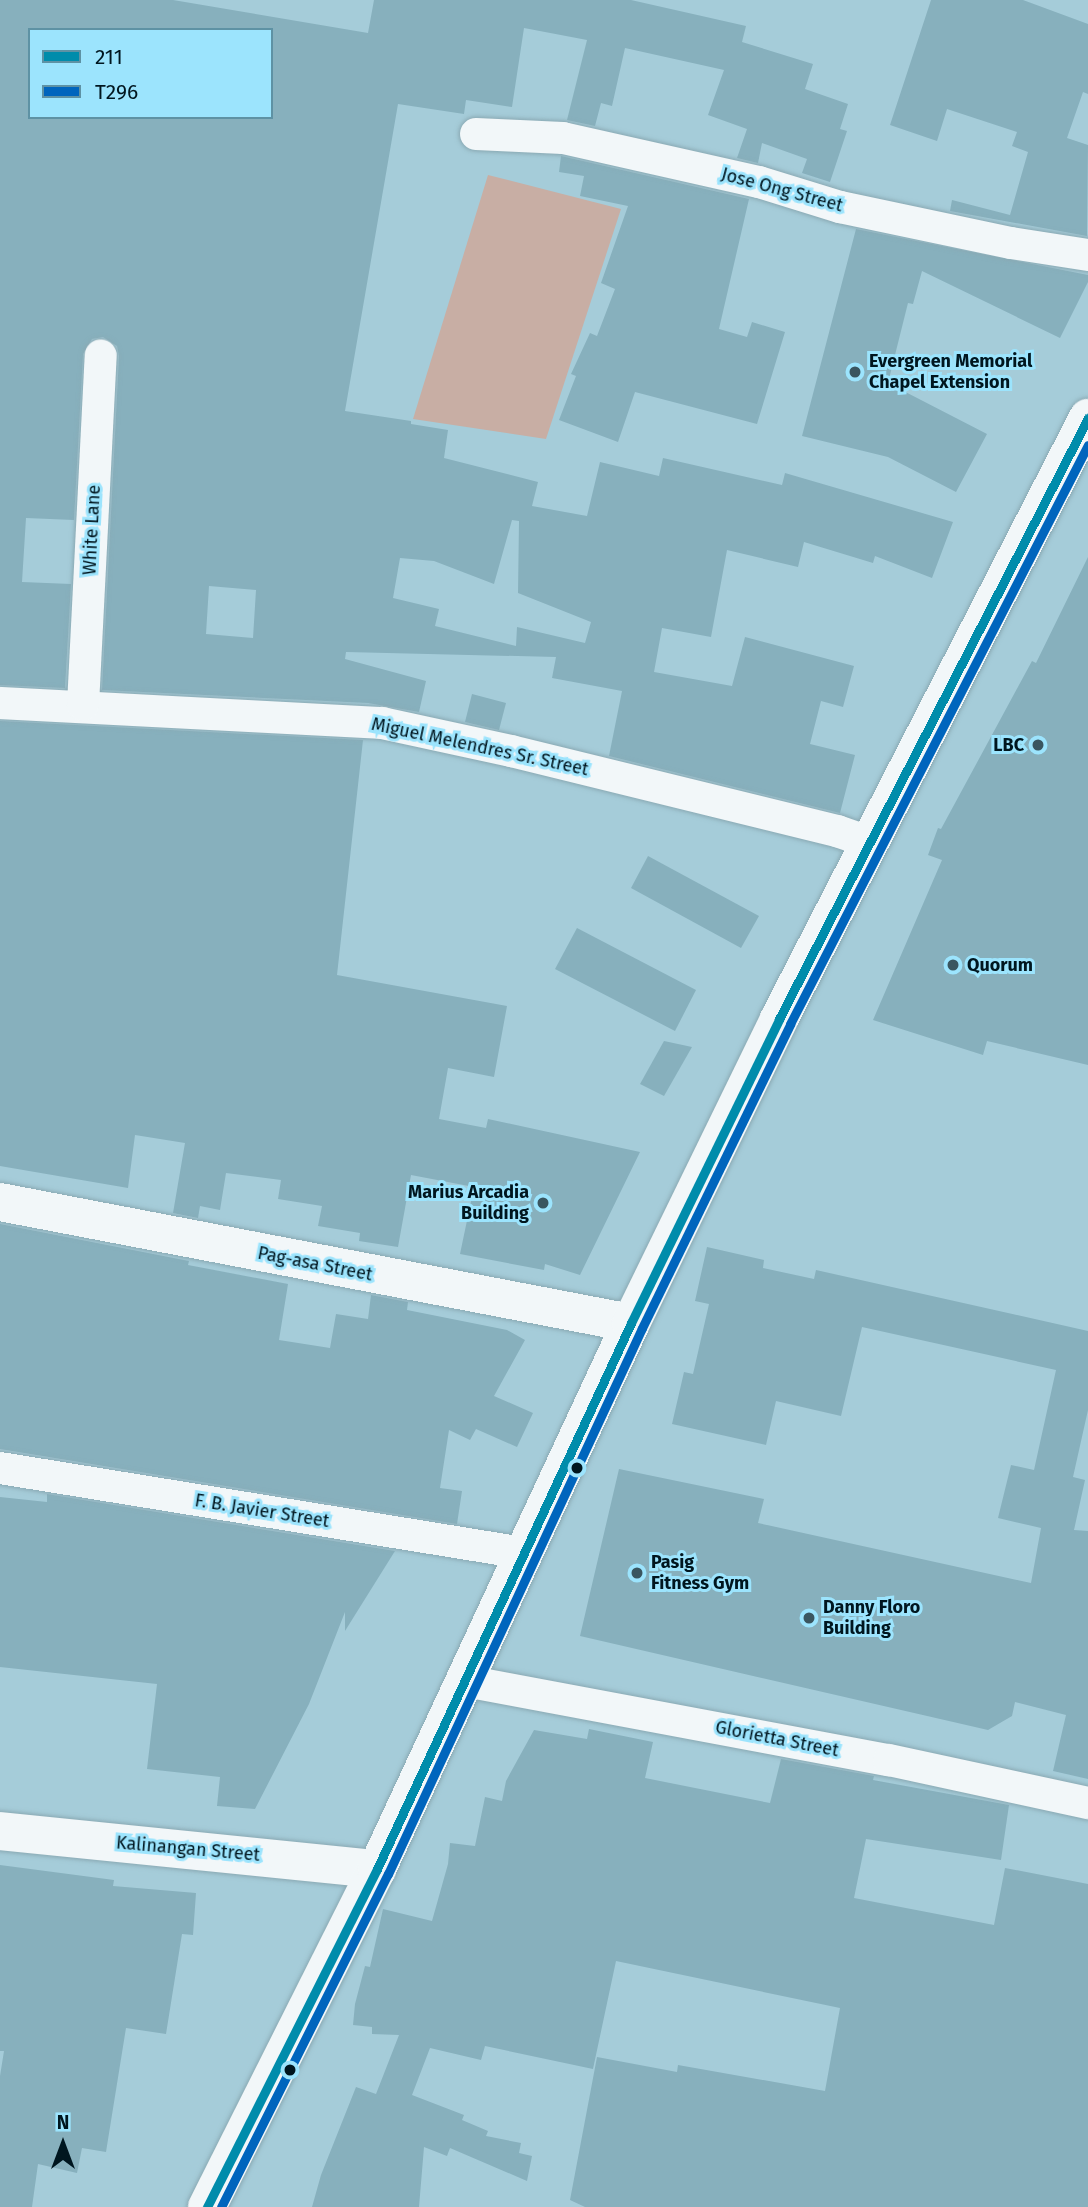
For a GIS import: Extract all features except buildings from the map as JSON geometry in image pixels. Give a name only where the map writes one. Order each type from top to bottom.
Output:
[{"type":"main road","points":[[207,2207],[377,1869],[631,1323],[869,842],[1088,418]]},
{"type":"main road","name":"Pag-asa Street","points":[[0,1202],[631,1323]]},
{"type":"main road","name":"Kalinangan Street","points":[[0,1831],[377,1869]]},
{"type":"street","name":"Jose Ong Street","points":[[476,134],[563,138],[759,182],[840,207],[1011,243],[1088,255]]},
{"type":"street","name":"White Lane","points":[[83,705],[101,355]]},
{"type":"street","name":"Miguel Melendres Sr. Street","points":[[0,703],[83,705],[382,723],[511,751],[823,827],[869,842]]},
{"type":"street","name":"F. B. Javier Street","points":[[0,1468],[523,1553]]},
{"type":"street","name":"Glorietta Street","points":[[465,1681],[889,1760],[1088,1803]]},
{"type":"shaded area","points":[[488,175],[621,209],[546,439],[413,419]]},
{"type":"transit line","name":"211","points":[[207,2207],[377,1869],[631,1323],[779,1019],[1088,418]]},
{"type":"transit line","name":"T296","points":[[221,2207],[388,1874],[642,1328],[790,1024],[1088,445]]},
{"type":"place","name":"Evergreen Memorial Chapel Extension","points":[[855,372]]},
{"type":"place","name":"LBC","points":[[1038,745]]},
{"type":"place","name":"Quorum","points":[[953,965]]},
{"type":"place","name":"Marius Arcadia Building","points":[[543,1203]]},
{"type":"place","name":"Pasig Fitness Gym","points":[[637,1573]]},
{"type":"place","name":"Danny Floro Building","points":[[809,1618]]}]
